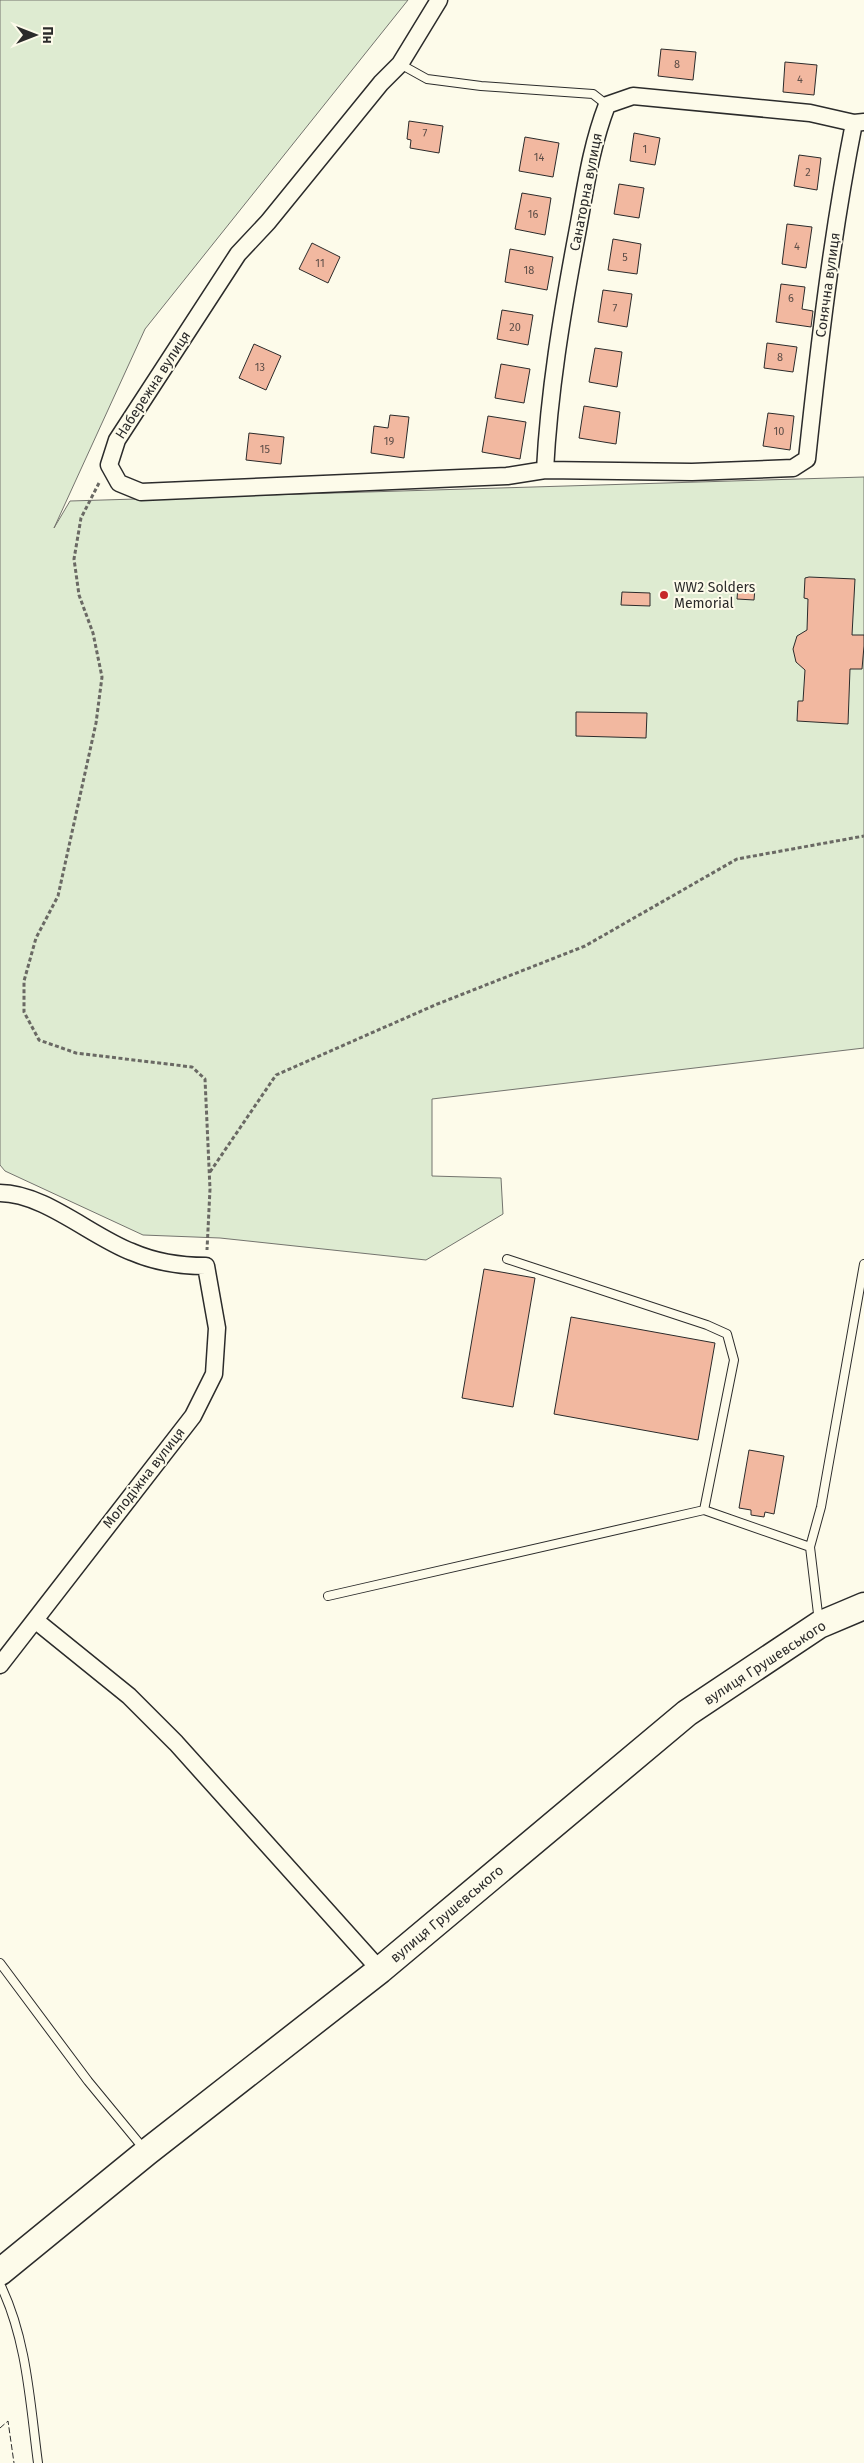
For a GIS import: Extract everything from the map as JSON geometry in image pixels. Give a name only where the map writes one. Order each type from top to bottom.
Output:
[{"type":"main road","name":"вулиця Грушевського","points":[[380,1970],[687,1714],[819,1625],[864,1606]]},
{"type":"main road","points":[[0,2272],[147,2152],[380,1970]]},
{"type":"street","name":"Набережна вулиця","points":[[109,465],[117,440],[238,254],[268,222],[381,83],[400,64],[439,0]]},
{"type":"street","points":[[607,105],[633,96],[810,113],[859,122]]},
{"type":"street","name":"Санаторна вулиця","points":[[545,470],[565,298],[595,138],[607,105]]},
{"type":"street","name":"Сонячна вулиця","points":[[545,470],[692,472],[793,468],[807,458],[821,329],[845,168],[859,122]]},
{"type":"street","points":[[109,465],[119,483],[141,492],[507,476],[545,470]]},
{"type":"street","points":[[0,1193],[23,1197],[66,1217],[131,1252],[182,1266],[206,1266]]},
{"type":"street","name":"Молодіжна вулиця","points":[[0,1664],[192,1416],[214,1374],[217,1328],[206,1266]]},
{"type":"street","name":"вулиця Грушевського","points":[[35,1620],[129,1696],[176,1744],[380,1970]]},
{"type":"lane","points":[[400,64],[427,79],[481,86],[593,94],[607,105]]},
{"type":"lane","points":[[507,1260],[707,1325],[727,1334],[734,1360],[704,1510]]},
{"type":"lane","points":[[819,1625],[810,1547],[821,1507],[863,1279],[864,1264]]},
{"type":"lane","points":[[328,1596],[704,1510],[810,1547]]},
{"type":"lane","points":[[0,1963],[88,2081],[147,2152]]},
{"type":"lane","points":[[0,2284],[11,2306],[20,2339],[38,2463]]},
{"type":"path","points":[[109,465],[81,518],[74,560],[79,595],[93,633],[102,677],[96,723],[58,896],[36,938],[24,981],[24,1012],[39,1040],[76,1053],[192,1067],[205,1079],[209,1173],[206,1266]]},
{"type":"path","points":[[209,1173],[276,1075],[435,1005],[585,946],[737,859],[864,836]]},
{"type":"green space","points":[[0,0],[408,0],[145,329],[54,528],[70,501],[864,477],[864,1048],[432,1099],[432,1176],[501,1178],[503,1214],[426,1260],[220,1238],[143,1235],[5,1171],[0,1165]]},
{"type":"building","points":[[661,49],[696,52],[693,80],[658,76]]},
{"type":"building","points":[[785,62],[817,65],[814,95],[783,92]]},
{"type":"building","points":[[409,121],[443,126],[439,153],[410,148],[411,140],[407,139]]},
{"type":"building","points":[[634,133],[660,138],[655,165],[630,161]]},
{"type":"building","points":[[525,137],[559,143],[553,177],[519,171]]},
{"type":"building","points":[[799,155],[821,158],[817,190],[794,186]]},
{"type":"building","points":[[619,184],[644,188],[639,218],[614,214]]},
{"type":"building","points":[[522,193],[551,198],[545,235],[515,229]]},
{"type":"building","points":[[787,224],[812,227],[806,268],[782,264]]},
{"type":"building","points":[[613,239],[641,244],[637,274],[608,270]]},
{"type":"building","points":[[312,243],[340,257],[328,283],[299,269]]},
{"type":"building","points":[[510,249],[553,257],[547,290],[505,282]]},
{"type":"building","points":[[781,284],[805,287],[802,309],[813,311],[811,327],[776,322]]},
{"type":"building","points":[[603,290],[632,294],[627,327],[598,322]]},
{"type":"building","points":[[502,310],[533,315],[528,345],[497,339]]},
{"type":"building","points":[[767,343],[797,347],[793,372],[764,368]]},
{"type":"building","points":[[254,344],[281,356],[266,390],[239,378]]},
{"type":"building","points":[[595,348],[622,352],[617,387],[589,382]]},
{"type":"building","points":[[501,364],[530,369],[524,403],[495,398]]},
{"type":"building","points":[[584,406],[620,412],[616,444],[579,438]]},
{"type":"building","points":[[768,413],[794,416],[790,450],[763,446]]},
{"type":"building","points":[[390,415],[409,417],[404,458],[371,453],[374,426],[388,428]]},
{"type":"building","points":[[488,416],[526,422],[520,459],[482,452]]},
{"type":"building","points":[[249,433],[284,437],[281,464],[246,460]]},
{"type":"building","points":[[805,578],[855,579],[852,635],[864,635],[864,646],[862,669],[850,669],[848,724],[797,721],[798,701],[803,701],[805,670],[796,662],[793,649],[797,636],[807,630],[808,599],[804,598]]},
{"type":"building","points":[[738,587],[755,588],[754,600],[737,599]]},
{"type":"building","points":[[622,592],[650,593],[650,606],[621,605]]},
{"type":"building","points":[[576,712],[647,713],[646,738],[576,736]]},
{"type":"building","points":[[484,1269],[535,1278],[513,1407],[462,1398]]},
{"type":"building","points":[[571,1317],[715,1343],[698,1440],[554,1414]]},
{"type":"building","points":[[749,1450],[784,1456],[774,1514],[765,1512],[764,1517],[751,1515],[751,1510],[739,1508]]},
{"type":"fence","points":[[0,2428],[8,2421],[14,2463]]},
{"type":"place","name":"WW2 Solders Memorial","points":[[664,595]]}]
